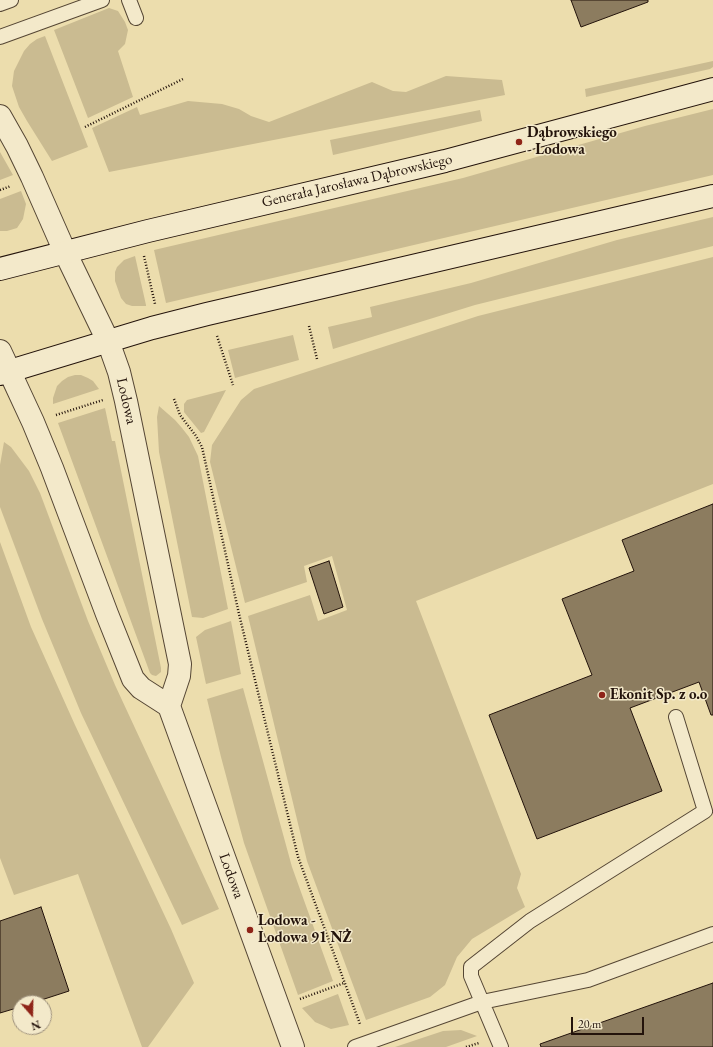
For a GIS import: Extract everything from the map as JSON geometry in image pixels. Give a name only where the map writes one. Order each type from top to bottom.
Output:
[{"type":"main road","name":"Generała Jarosława Dąbrowskiego","points":[[0,269],[148,231],[445,161],[713,89]]},
{"type":"main road","name":"Lodowa","points":[[0,116],[20,153],[65,252],[108,341],[115,360],[125,394],[180,664],[179,676],[169,706],[293,1047]]},
{"type":"main road","points":[[5,373],[152,328],[207,314],[713,196]]},
{"type":"main road","points":[[0,351],[5,373],[33,422],[52,468],[133,679],[141,688],[169,706]]},
{"type":"lane","points":[[0,4],[11,0]]},
{"type":"lane","points":[[0,36],[102,0]]},
{"type":"lane","points":[[129,0],[136,18]]},
{"type":"lane","points":[[501,1047],[471,976],[470,967],[530,921],[705,810],[676,717]]},
{"type":"lane","points":[[361,1045],[482,1002],[588,980],[713,934]]},
{"type":"path","points":[[85,127],[183,79]]},
{"type":"path","points":[[143,252],[156,305]]},
{"type":"path","points":[[207,314],[221,347],[233,385]]},
{"type":"path","points":[[309,326],[317,359]]},
{"type":"path","points":[[174,399],[180,415],[196,436],[202,447],[239,614],[298,857],[361,1045]]},
{"type":"path","points":[[55,416],[105,400]]},
{"type":"shaded area","points":[[109,8],[118,11],[128,30],[125,44],[118,51],[133,97],[88,118],[54,30]]},
{"type":"shaded area","points":[[45,36],[88,147],[52,161],[19,107],[12,86],[14,71],[24,51],[37,39]]},
{"type":"shaded area","points":[[713,61],[713,67],[710,69],[586,97],[585,89]]},
{"type":"shaded area","points":[[446,76],[502,80],[505,95],[109,172],[92,128],[137,107],[140,115],[188,101],[222,104],[239,109],[251,116],[269,122],[372,82],[393,91],[406,92]]},
{"type":"shaded area","points":[[713,109],[713,175],[166,303],[154,250],[463,178],[645,126]]},
{"type":"shaded area","points":[[480,110],[482,121],[333,155],[330,140]]},
{"type":"shaded area","points":[[0,152],[13,175],[0,180]]},
{"type":"shaded area","points":[[21,191],[26,204],[23,219],[17,228],[7,231],[0,231],[0,199]]},
{"type":"shaded area","points":[[713,217],[713,246],[475,305],[333,349],[328,327],[372,317],[370,307],[471,283],[617,240]]},
{"type":"shaded area","points":[[135,256],[146,306],[132,306],[126,304],[121,298],[115,281],[115,272],[117,267],[124,260]]},
{"type":"shaded area","points":[[713,257],[713,484],[416,601],[521,874],[517,888],[525,907],[472,939],[457,957],[445,985],[430,997],[366,1020],[307,861],[248,616],[310,595],[318,621],[347,610],[332,556],[304,566],[307,582],[245,603],[210,462],[212,445],[241,400],[254,389],[478,316]]},
{"type":"shaded area","points":[[293,335],[299,360],[235,378],[228,350]]},
{"type":"shaded area","points":[[81,375],[88,378],[93,381],[99,389],[53,404],[53,398],[57,386],[68,377]]},
{"type":"shaded area","points":[[226,390],[204,432],[201,433],[184,412],[184,404],[187,400]]},
{"type":"shaded area","points":[[159,406],[182,428],[189,437],[198,456],[228,609],[203,618],[192,617],[159,452],[157,417]]},
{"type":"shaded area","points":[[105,408],[112,441],[115,441],[161,668],[161,672],[156,676],[150,673],[58,423]]},
{"type":"shaded area","points":[[4,442],[11,447],[29,471],[40,493],[88,621],[115,685],[219,909],[182,925],[81,713],[42,619],[0,507],[0,465]]},
{"type":"shaded area","points":[[0,542],[31,627],[75,725],[171,929],[194,983],[148,1047],[142,1047],[78,874],[14,895],[0,858]]},
{"type":"shaded area","points":[[231,621],[241,674],[206,684],[196,637],[205,630]]},
{"type":"shaded area","points":[[243,688],[292,867],[333,981],[298,995],[244,843],[207,699]]},
{"type":"shaded area","points":[[338,994],[349,1025],[331,1029],[315,1022],[302,1008]]},
{"type":"shaded area","points":[[461,1030],[477,1036],[446,1047],[395,1047],[443,1031]]},
{"type":"building","points":[[571,0],[648,0],[648,2],[581,27]]},
{"type":"building","name":"Ekonit Sp. z o.o","points":[[713,504],[713,715],[711,715],[699,682],[630,708],[662,791],[537,839],[489,715],[592,675],[562,599],[634,571],[622,540]]},
{"type":"building","points":[[329,561],[343,607],[324,614],[309,568]]},
{"type":"building","points":[[41,907],[69,991],[52,997],[52,995],[12,995],[12,1009],[0,1013],[0,921]]},
{"type":"building","points":[[713,983],[713,1047],[541,1047],[540,1044]]},
{"type":"place","name":"Dąbrowskiego - Lodowa","points":[[519,142]]},
{"type":"place","name":"Ekonit Sp. z o.o","points":[[602,695]]},
{"type":"place","name":"Lodowa - Lodowa 91 NŻ","points":[[250,930]]}]
